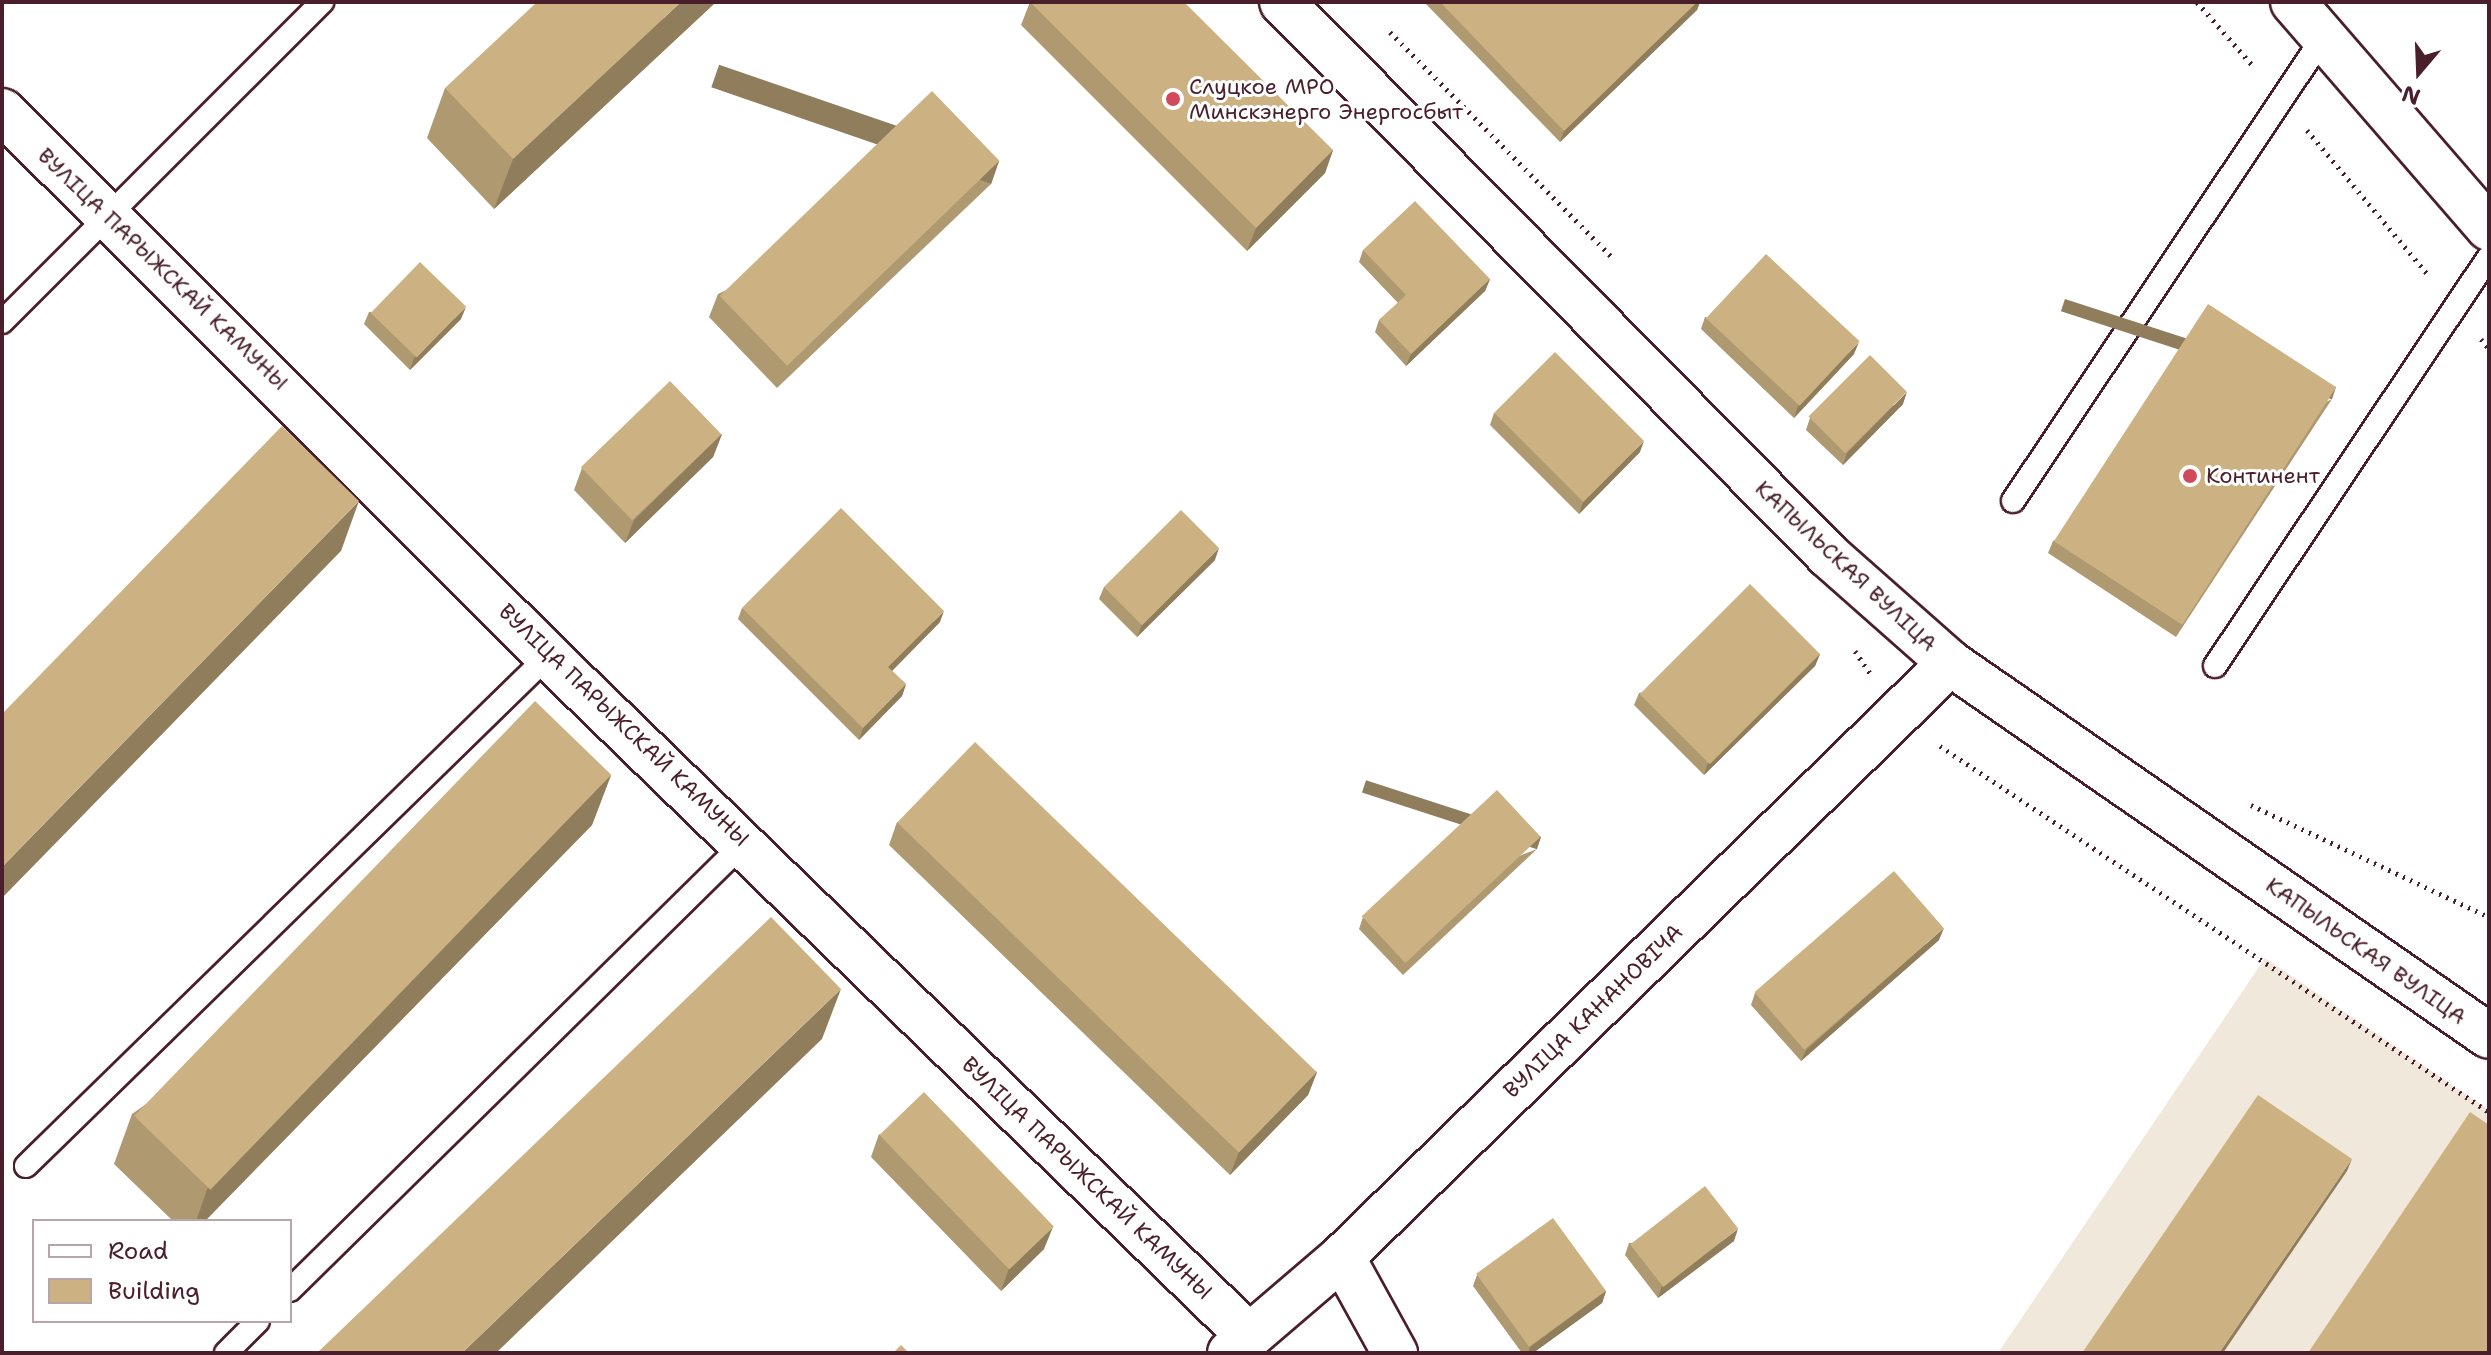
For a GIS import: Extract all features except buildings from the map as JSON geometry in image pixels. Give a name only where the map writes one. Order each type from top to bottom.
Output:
[{"type":"street","name":"КАПЫЛЬСКАЯ ВУЛІЦА","points":[[1282,2],[1828,555],[1950,663],[2489,1036]]},
{"type":"street","points":[[2293,2],[2489,228]]},
{"type":"street","name":"ВУЛІЦА ПАРЫЖСКАЙ КАМУНЫ","points":[[2,111],[548,656],[745,842],[1240,1344]]},
{"type":"street","name":"ВУЛІЦА КАНАНОВІЧА","points":[[1240,1344],[1342,1257],[1950,663]]},
{"type":"street","points":[[1342,1257],[1395,1353]]},
{"type":"lane","points":[[2,322],[322,2]]},
{"type":"lane","points":[[2013,501],[2324,36]]},
{"type":"lane","points":[[2215,666],[2453,304],[2489,257]]},
{"type":"lane","points":[[26,1166],[548,656]]},
{"type":"lane","points":[[292,1288],[745,842]]},
{"type":"lane","points":[[226,1353],[256,1323]]},
{"type":"path","points":[[2197,2],[2281,98],[2489,349]]},
{"type":"path","points":[[1383,25],[1617,262]]},
{"type":"path","points":[[1845,637],[1872,676],[1867,689]]},
{"type":"path","points":[[1931,755],[1942,744],[2489,1112]]},
{"type":"path","points":[[2238,799],[2489,917]]},
{"type":"shaded area","points":[[2265,958],[2489,1110],[2489,1353],[1998,1353]]},
{"type":"place","name":"Слуцкое МРО Минскэнерго Энергосбыт","points":[[1173,99]]},
{"type":"place","name":"Континент","points":[[2190,476]]}]
